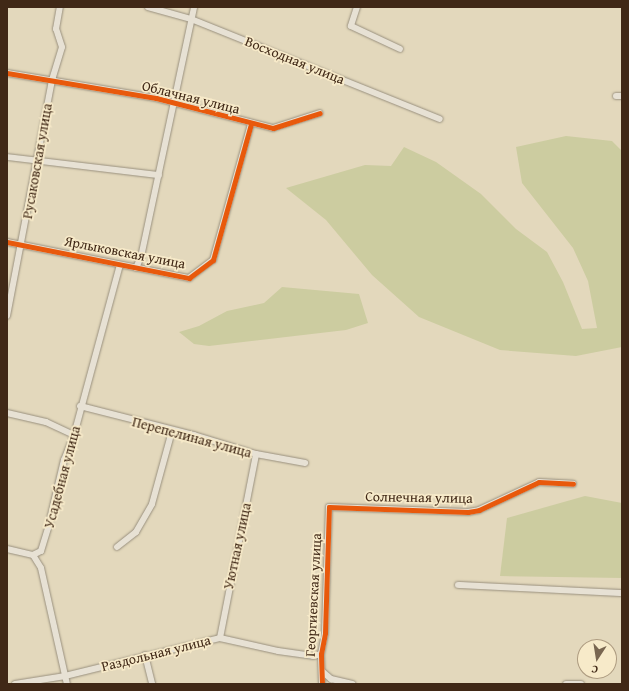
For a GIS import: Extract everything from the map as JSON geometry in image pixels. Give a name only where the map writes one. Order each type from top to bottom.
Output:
[{"type":"street","name":"Русаковская улица","points":[[7,316],[52,80],[62,47],[56,29],[60,7]]},
{"type":"street","name":"Восходная улица","points":[[148,7],[191,19],[440,119]]},
{"type":"street","points":[[136,268],[142,257],[194,7]]},
{"type":"street","points":[[357,7],[351,26],[400,49]]},
{"type":"street","name":"Облачная улица","points":[[7,73],[156,98],[173,104],[251,124],[273,128],[320,113]]},
{"type":"street","name":"Ярлыковская улица","points":[[7,242],[189,278],[213,260],[251,124]]},
{"type":"street","points":[[7,157],[159,175]]},
{"type":"street","name":"Усадебная улица","points":[[33,555],[41,551],[64,460],[74,435],[80,406],[120,265]]},
{"type":"street","name":"Перепелиная улица","points":[[80,406],[172,431],[194,435],[256,454],[305,463]]},
{"type":"street","points":[[7,413],[46,422],[74,435]]},
{"type":"street","points":[[117,547],[136,532],[152,504],[172,431]]},
{"type":"street","name":"Уютная улица","points":[[220,638],[256,454]]},
{"type":"street","name":"Солнечная улица","points":[[329,507],[468,512],[479,510],[539,482],[573,484]]},
{"type":"street","name":"Георгиевская улица","points":[[322,684],[323,672],[321,654],[325,633],[329,507]]},
{"type":"street","points":[[7,549],[33,555],[41,568],[67,684]]},
{"type":"street","points":[[458,585],[622,593]]},
{"type":"street","name":"Раздольная улица","points":[[15,684],[65,676],[145,655],[220,638],[278,651],[313,656],[321,654]]},
{"type":"street","points":[[145,655],[152,684]]},
{"type":"street","points":[[323,672],[331,679],[352,684]]},
{"type":"street","points":[[566,684],[581,684]]},
{"type":"green space","points":[[566,136],[612,141],[622,151],[622,347],[576,356],[500,350],[419,317],[372,275],[326,220],[286,188],[365,165],[391,166],[404,147],[436,162],[481,194],[516,229],[547,252],[563,282],[582,329],[597,328],[588,281],[573,248],[522,183],[516,147]]},
{"type":"green space","points":[[282,287],[359,294],[368,323],[346,330],[209,346],[194,344],[179,332],[199,326],[227,311],[264,303]]},
{"type":"green space","points":[[585,496],[622,503],[622,578],[500,576],[507,518]]},
{"type":"cycle path","points":[[7,73],[156,98],[273,128],[320,113]]},
{"type":"cycle path","points":[[7,242],[189,278],[213,260],[251,124]]},
{"type":"cycle path","points":[[322,684],[321,654],[325,633],[329,507],[468,512],[479,510],[539,482],[573,484]]}]
